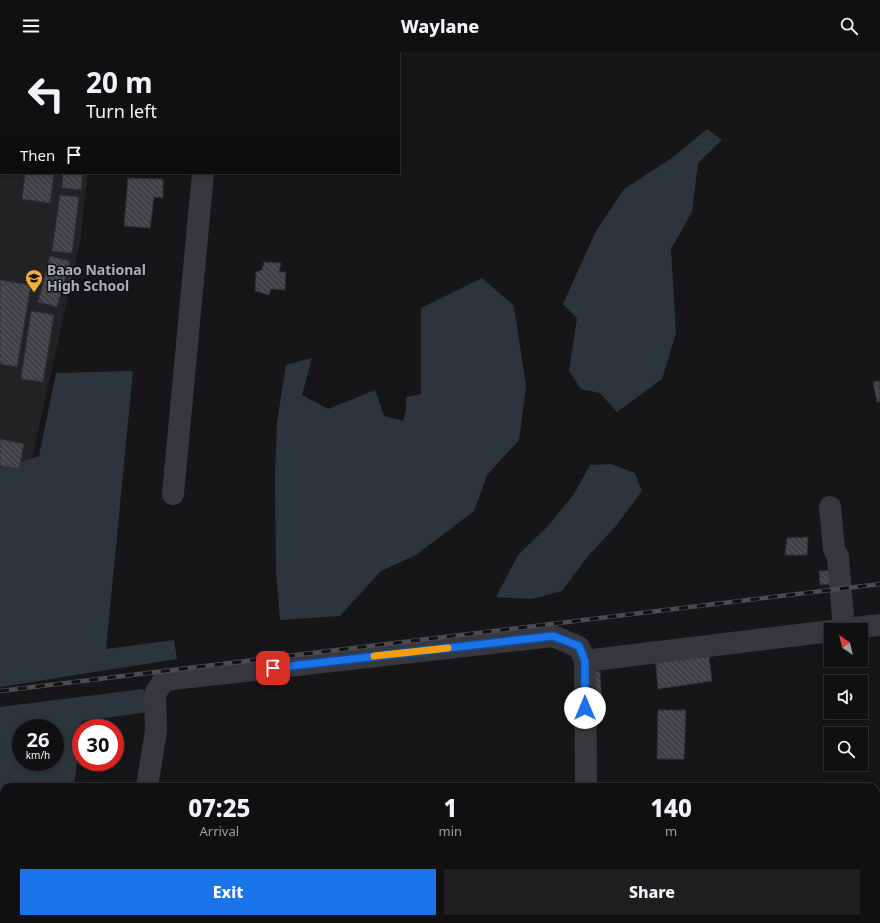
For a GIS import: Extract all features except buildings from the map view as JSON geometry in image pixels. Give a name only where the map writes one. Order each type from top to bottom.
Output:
[{"type":"street","points":[[173,494],[203,174]]},
{"type":"street","points":[[830,507],[834,549],[838,557],[837,623]]},
{"type":"street","points":[[868,626],[880,624]]},
{"type":"street","points":[[585,661],[824,632]]},
{"type":"street","points":[[148,783],[156,731],[155,694],[164,680],[553,636],[579,646],[585,661],[586,783]]},
{"type":"shaded area","points":[[707,129],[722,140],[698,163],[692,212],[671,249],[676,333],[662,379],[617,412],[600,393],[581,389],[569,371],[577,318],[563,304],[596,231],[624,189],[672,158]]},
{"type":"shaded area","name":"Baao National High School","points":[[0,174],[88,174],[80,243],[29,472],[0,470]]},
{"type":"shaded area","points":[[482,278],[514,306],[526,386],[519,440],[487,475],[474,511],[416,555],[381,571],[340,616],[280,620],[276,571],[275,475],[277,422],[286,365],[312,358],[302,395],[328,409],[375,390],[384,416],[403,421],[406,410],[406,397],[421,394],[421,308]]},
{"type":"shaded area","points":[[133,371],[106,649],[174,640],[177,659],[0,687],[0,468],[39,456],[56,373]]},
{"type":"shaded area","points":[[611,464],[635,473],[642,491],[615,527],[588,556],[562,591],[532,599],[496,597],[518,555],[548,526],[574,494],[590,465]]},
{"type":"shaded area","points":[[143,689],[149,712],[97,719],[72,719],[72,771],[76,771],[74,783],[0,783],[0,707]]},
{"type":"railway","points":[[0,691],[880,584]]},
{"type":"slow traffic","points":[[374,656],[448,648]]},
{"type":"place","name":"Baao National High School","points":[[34,293]]},
{"type":"route","points":[[273,668],[553,636],[579,646],[585,661],[585,708]]}]
